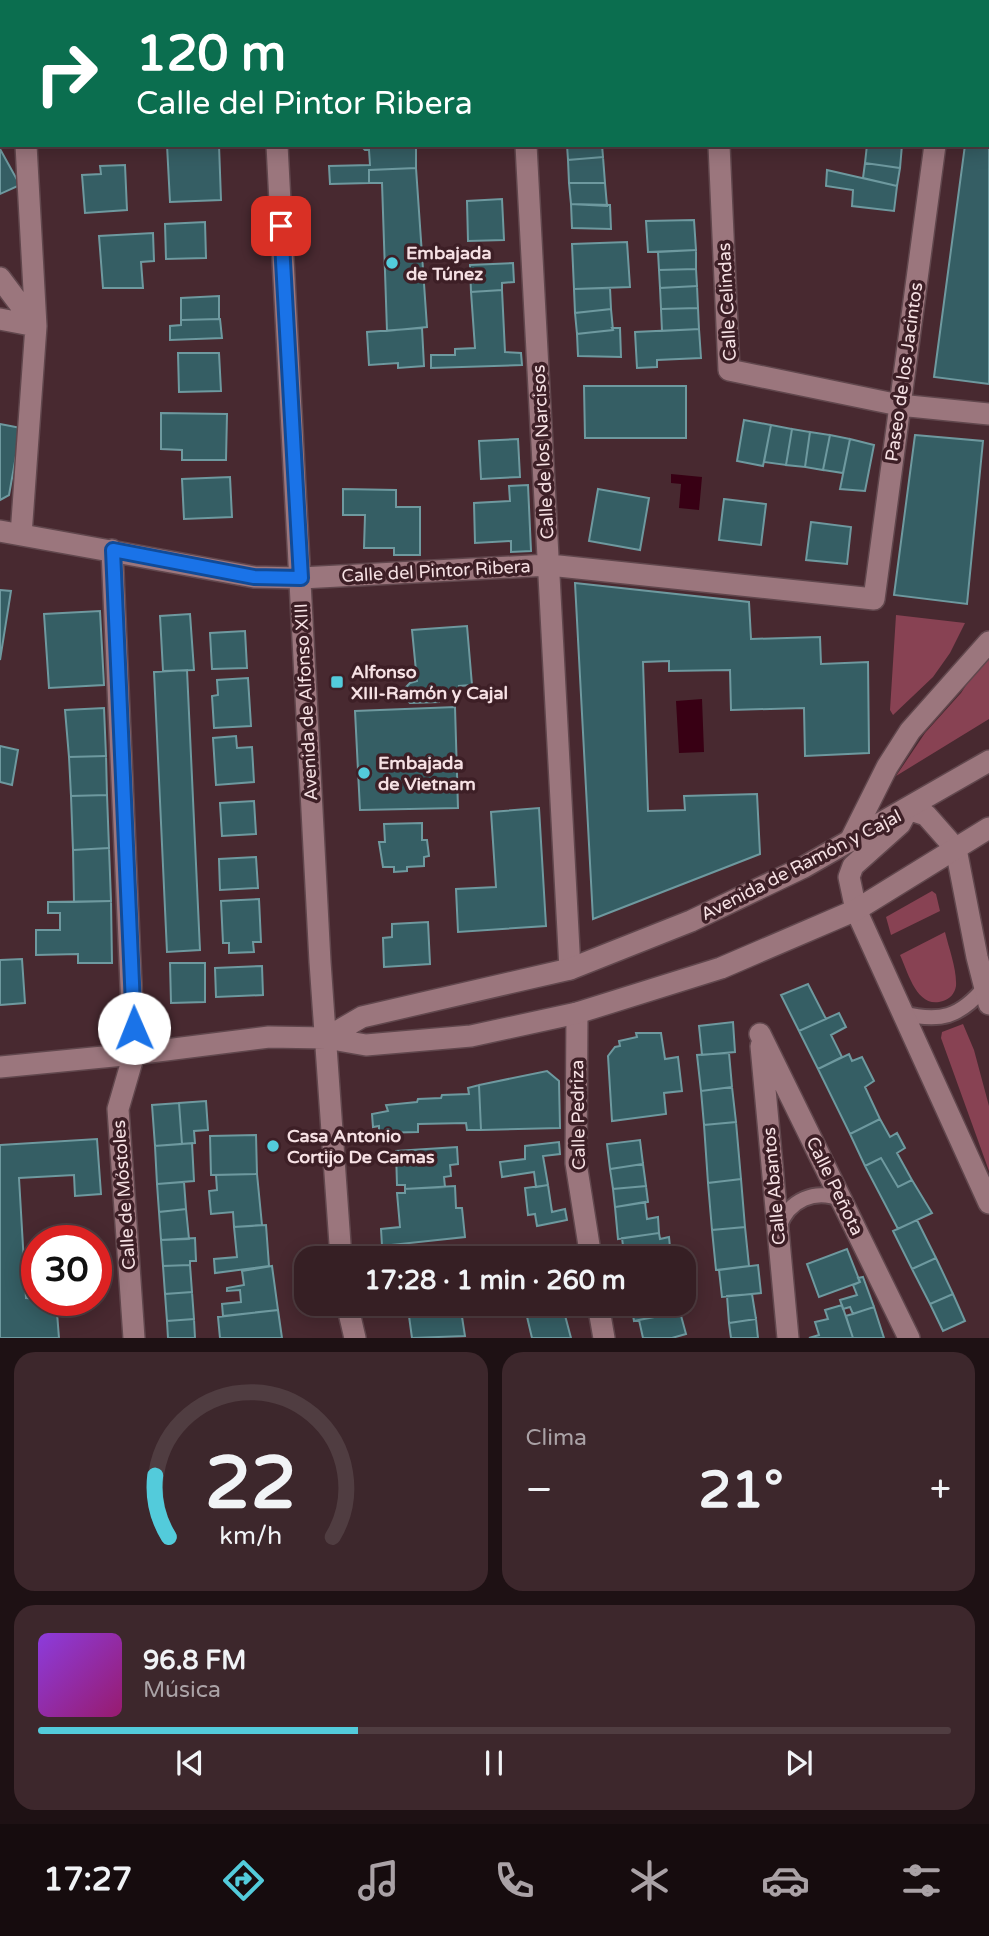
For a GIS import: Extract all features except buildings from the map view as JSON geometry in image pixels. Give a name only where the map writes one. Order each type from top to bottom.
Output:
[{"type":"street","points":[[11,533],[36,326],[26,147]]},
{"type":"street","name":"Avenida de Alfonso XIII","points":[[277,147],[308,741],[340,1246]]},
{"type":"street","name":"Calle de los Narcisos","points":[[526,147],[570,969]]},
{"type":"street","name":"Calle Celindas","points":[[719,147],[729,370],[899,405]]},
{"type":"street","name":"Paseo de los Jacintos","points":[[874,599],[935,147]]},
{"type":"street","points":[[0,278],[36,326]]},
{"type":"street","points":[[0,319],[36,326]]},
{"type":"street","points":[[899,405],[989,414]]},
{"type":"street","name":"Calle del Pintor Ribera","points":[[11,533],[254,577],[301,578],[549,565],[874,599]]},
{"type":"street","name":"Calle de Móstoles","points":[[113,550],[134,1054],[118,1109],[134,1338]]},
{"type":"street","points":[[850,841],[887,767],[910,731],[989,642]]},
{"type":"street","name":"Avenida de Ramón y Cajal","points":[[326,1038],[362,1017],[570,969],[691,921],[804,867],[989,761]]},
{"type":"street","points":[[987,996],[956,849],[926,815],[908,809],[900,824],[853,866],[849,877],[856,910],[989,1203]]},
{"type":"street","points":[[0,1067],[269,1037],[326,1038],[366,1045],[471,1036],[577,1013],[721,968],[856,910],[989,828]]},
{"type":"street","name":"Calle Pedriza","points":[[577,1013],[576,1163],[589,1246]]},
{"type":"street","name":"Calle Peñota","points":[[760,1034],[909,1338]]},
{"type":"street","name":"Calle Abantos","points":[[760,1034],[788,1338]]},
{"type":"street","points":[[350,1316],[355,1338]]},
{"type":"street","points":[[600,1316],[604,1338]]},
{"type":"lane","points":[[902,1013],[923,1019],[949,1016],[987,996]]},
{"type":"lane","points":[[778,1230],[783,1216],[793,1203],[816,1195],[830,1195],[842,1200]]},
{"type":"shaded area","points":[[671,474],[702,477],[699,510],[679,508],[681,484],[671,483]]},
{"type":"shaded area","points":[[896,615],[965,623],[950,653],[933,677],[893,715],[890,710]]},
{"type":"shaded area","points":[[989,650],[989,719],[896,776],[925,733],[961,693]]},
{"type":"shaded area","points":[[702,699],[704,752],[679,753],[676,701]]},
{"type":"shaded area","points":[[932,891],[936,894],[940,911],[891,935],[886,917]]},
{"type":"shaded area","points":[[945,932],[956,986],[948,999],[934,1002],[920,995],[900,955]]},
{"type":"shaded area","points":[[963,1024],[974,1050],[989,1106],[989,1171],[941,1038],[942,1032]]},
{"type":"place","name":"Embajada de Túnez","points":[[392,263]]},
{"type":"place","name":"Alfonso XIII-Ramón y Cajal","points":[[337,682]]},
{"type":"place","name":"Embajada de Vietnam","points":[[364,773]]},
{"type":"place","name":"Casa Antonio Cortijo De Camas","points":[[273,1146]]},
{"type":"route","points":[[134,1028],[113,550],[254,577],[301,578],[281,226]]}]
